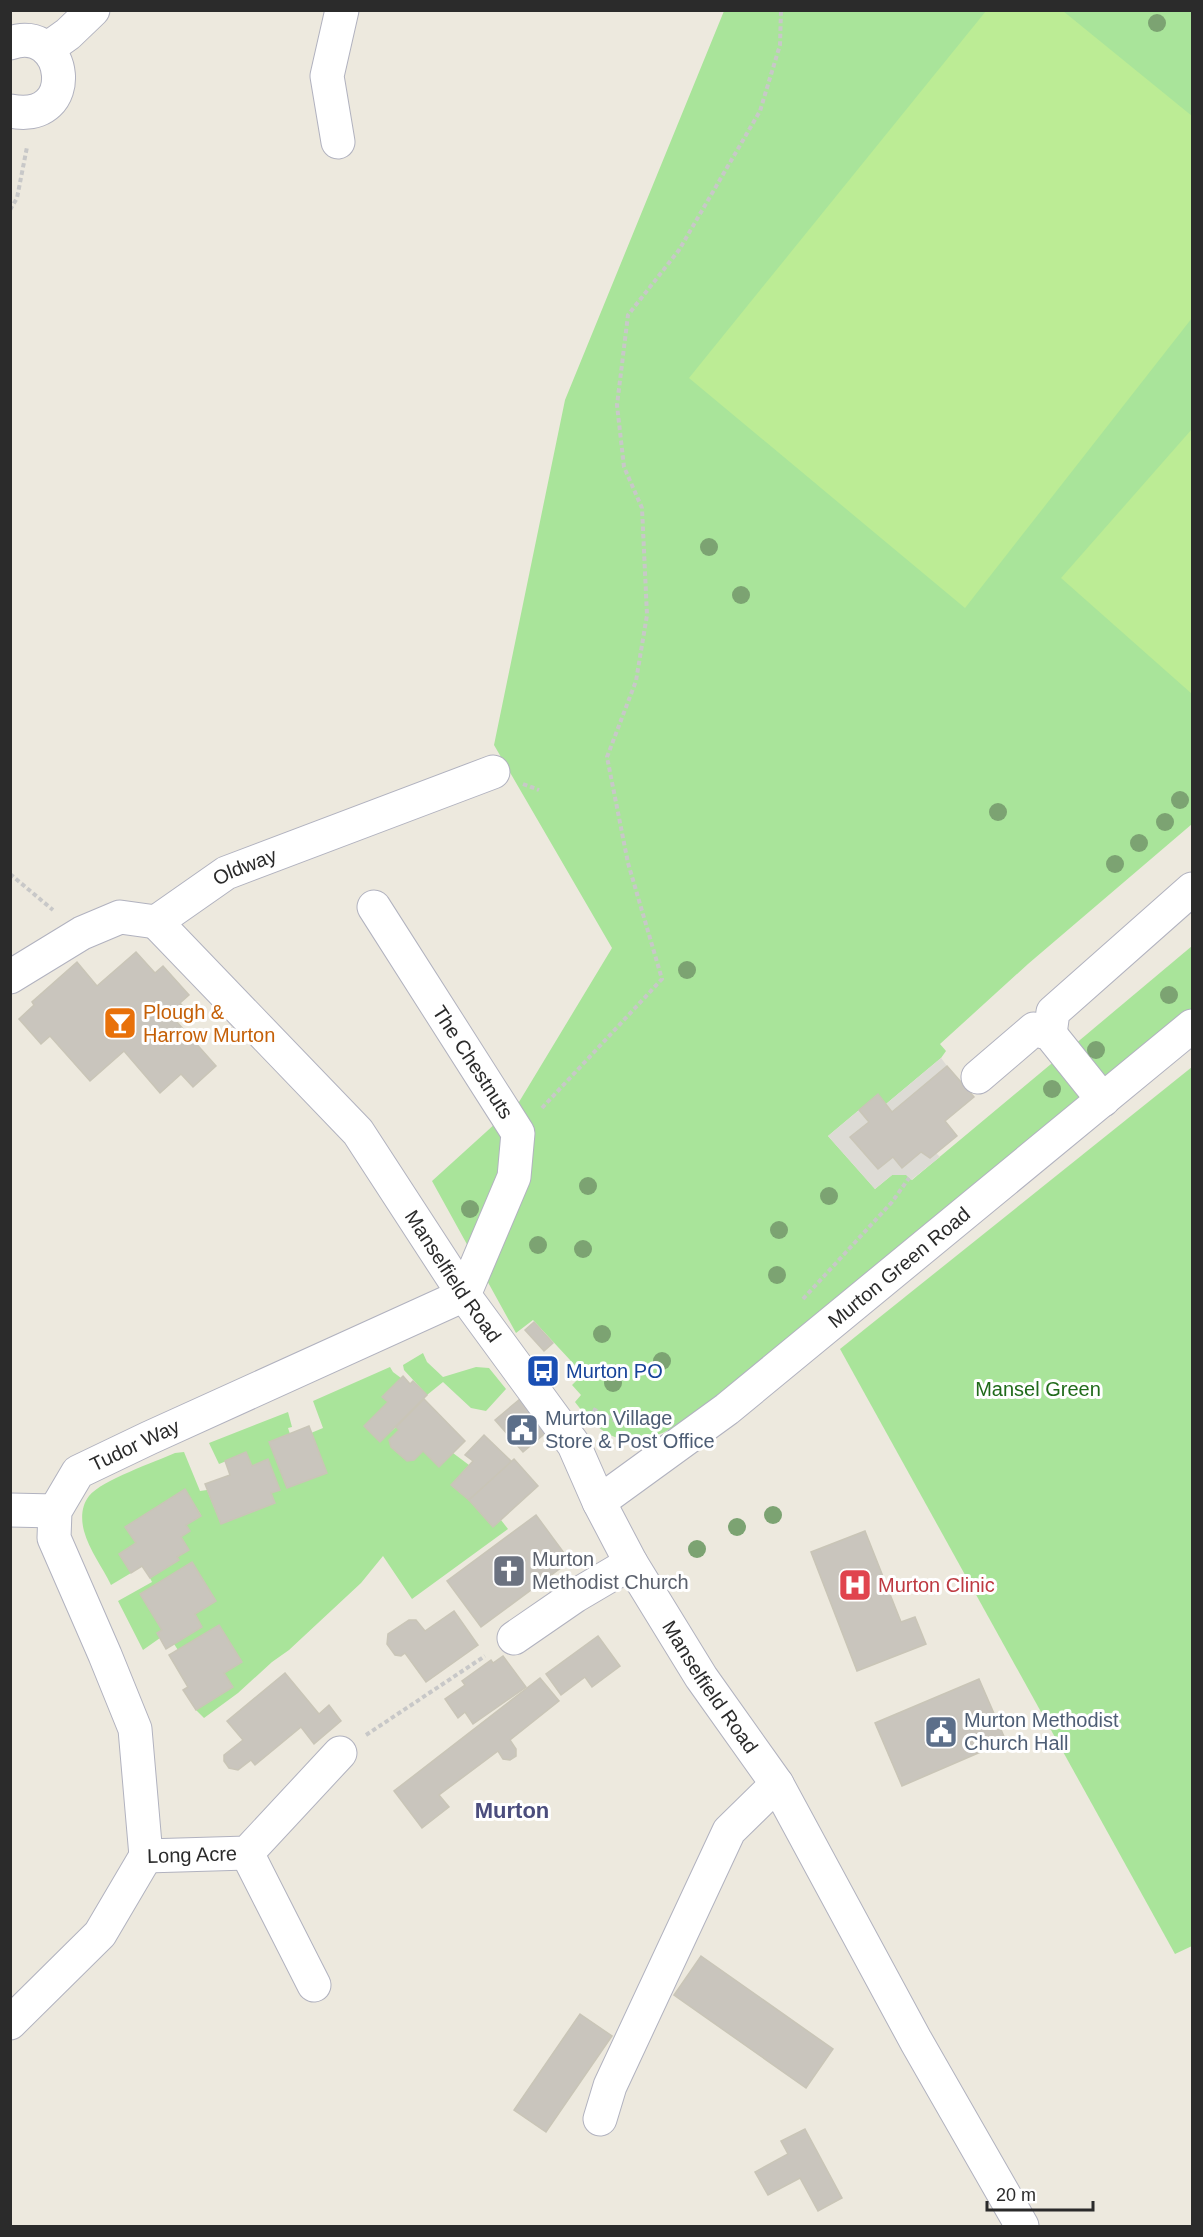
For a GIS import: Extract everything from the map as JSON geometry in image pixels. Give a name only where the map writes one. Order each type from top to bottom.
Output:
[{"type":"street","points":[[47,50],[93,10]]},
{"type":"street","points":[[338,142],[327,76],[342,10]]},
{"type":"street","points":[[10,43],[26,40],[47,50],[55,59],[59,71],[59,84],[54,96],[46,106],[35,112],[22,114],[10,111]]},
{"type":"street","name":"Oldway","points":[[156,922],[226,873],[494,772]]},
{"type":"street","points":[[1050,1034],[1053,1012],[1192,889]]},
{"type":"street","name":"The Chestnuts","points":[[374,907],[518,1133],[514,1177],[464,1295]]},
{"type":"street","points":[[10,977],[81,933],[120,916],[156,922]]},
{"type":"street","name":"Manselfield Road","points":[[156,922],[358,1132],[464,1295],[574,1445],[599,1502],[631,1563],[701,1677],[777,1784],[915,2041],[1022,2226]]},
{"type":"street","name":"Murton Green Road","points":[[599,1502],[727,1409],[1192,1026]]},
{"type":"street","points":[[978,1077],[1034,1029],[1050,1034],[1103,1100]]},
{"type":"street","name":"Tudor Way","points":[[55,1511],[78,1472],[464,1295]]},
{"type":"street","points":[[10,1510],[55,1511],[54,1538],[135,1729],[146,1856]]},
{"type":"street","points":[[514,1638],[575,1596],[631,1563]]},
{"type":"street","name":"Long Acre","points":[[10,2023],[100,1934],[146,1856],[247,1853],[340,1753]]},
{"type":"street","points":[[600,2119],[610,2086],[729,1831],[777,1784]]},
{"type":"street","points":[[247,1853],[314,1984]]},
{"type":"path","points":[[518,1133],[662,979],[628,863],[607,757],[636,681],[647,615],[642,508],[624,467],[617,405],[628,315],[679,250],[760,111],[780,45],[781,10]]},
{"type":"path","points":[[10,210],[17,198],[28,140]]},
{"type":"path","points":[[10,874],[81,933]]},
{"type":"path","points":[[797,1304],[892,1202],[909,1178]]},
{"type":"path","points":[[588,1406],[616,1421],[642,1427],[654,1427]]},
{"type":"path","points":[[340,1753],[514,1638]]},
{"type":"green space","points":[[724,11],[1192,11],[1192,824],[1028,964],[940,1044],[946,1051],[941,1058],[886,1104],[877,1095],[828,1136],[875,1189],[892,1175],[907,1175],[912,1180],[1057,1059],[1086,1096],[728,1391],[667,1431],[648,1438],[628,1440],[602,1430],[575,1402],[581,1395],[572,1385],[583,1374],[533,1320],[516,1333],[432,1181],[519,1102],[612,948],[494,745],[565,400]]},
{"type":"green space","points":[[986,11],[1063,11],[1192,116],[1192,318],[965,608],[689,378]]},
{"type":"green space","points":[[1192,429],[1192,694],[1061,578]]},
{"type":"green space","points":[[1192,946],[1192,1008],[1104,1081],[1074,1045]]},
{"type":"green space","name":"Mansel Green","points":[[1192,1067],[1192,1946],[1175,1954],[840,1349]]},
{"type":"green space","points":[[423,1353],[427,1362],[443,1377],[476,1367],[489,1368],[506,1389],[486,1411],[471,1408],[443,1382],[427,1395],[404,1370],[403,1365]]},
{"type":"green space","points":[[390,1367],[401,1378],[383,1397],[388,1402],[364,1426],[380,1441],[396,1427],[399,1430],[391,1447],[407,1461],[414,1460],[423,1451],[439,1467],[453,1453],[469,1465],[451,1485],[469,1500],[493,1526],[501,1520],[508,1529],[412,1599],[383,1556],[361,1583],[289,1650],[204,1718],[196,1710],[232,1687],[224,1673],[242,1662],[219,1625],[178,1650],[174,1644],[202,1627],[195,1614],[216,1601],[192,1562],[140,1594],[162,1630],[157,1633],[160,1638],[143,1650],[118,1601],[152,1582],[150,1578],[179,1560],[177,1557],[189,1550],[181,1537],[186,1525],[201,1515],[185,1490],[126,1527],[136,1543],[119,1554],[131,1573],[111,1585],[86,1538],[82,1513],[86,1500],[96,1490],[117,1478],[175,1453],[184,1452],[200,1491],[207,1490],[221,1524],[275,1503],[271,1493],[279,1490],[268,1459],[252,1466],[246,1453],[219,1464],[209,1443],[288,1412],[292,1427],[288,1428],[290,1434],[311,1433],[323,1428],[313,1401]]},
{"type":"shaded area","points":[[941,1058],[947,1066],[892,1112],[886,1104]]},
{"type":"shaded area","points":[[859,1110],[869,1122],[851,1137],[878,1169],[893,1157],[902,1168],[921,1152],[930,1158],[936,1153],[940,1157],[911,1180],[906,1175],[892,1175],[875,1189],[828,1136]]},
{"type":"building","points":[[136,952],[155,973],[163,966],[189,995],[180,1003],[188,1012],[177,1022],[216,1066],[193,1087],[181,1074],[160,1093],[124,1051],[90,1081],[50,1036],[41,1044],[19,1019],[34,1005],[32,1002],[77,962],[97,986]]},
{"type":"building","points":[[947,1066],[974,1097],[945,1121],[957,1136],[930,1158],[921,1152],[902,1168],[893,1157],[878,1169],[850,1137],[869,1122],[859,1110],[878,1094],[892,1112]]},
{"type":"building","points":[[534,1322],[553,1343],[544,1351],[525,1330]]},
{"type":"building","points":[[403,1376],[410,1384],[413,1381],[427,1395],[380,1442],[364,1426],[388,1402],[382,1397]]},
{"type":"building","points":[[424,1399],[465,1441],[439,1467],[423,1451],[414,1460],[407,1461],[391,1447],[389,1440],[399,1430],[396,1427]]},
{"type":"building","points":[[520,1399],[548,1431],[523,1452],[495,1420]]},
{"type":"building","points":[[309,1426],[327,1473],[287,1488],[269,1442]]},
{"type":"building","points":[[484,1435],[512,1462],[469,1500],[451,1485],[473,1461],[465,1455]]},
{"type":"building","points":[[246,1452],[252,1466],[268,1459],[280,1490],[271,1493],[275,1503],[221,1524],[205,1484],[230,1475],[225,1461]]},
{"type":"building","points":[[514,1459],[538,1486],[493,1527],[469,1500]]},
{"type":"building","points":[[185,1489],[201,1516],[186,1525],[190,1531],[181,1537],[189,1550],[177,1557],[179,1560],[150,1578],[142,1566],[131,1573],[119,1554],[136,1543],[125,1527]]},
{"type":"building","name":"Murton Methodist Church","points":[[536,1515],[570,1561],[481,1627],[447,1581]]},
{"type":"building","name":"Murton Clinic","points":[[865,1531],[901,1622],[915,1617],[926,1644],[857,1671],[811,1552]]},
{"type":"building","points":[[192,1562],[216,1601],[195,1614],[202,1627],[166,1649],[157,1633],[162,1630],[140,1594]]},
{"type":"building","points":[[454,1611],[478,1645],[426,1682],[405,1653],[401,1656],[395,1655],[387,1644],[388,1634],[409,1620],[416,1620],[425,1631]]},
{"type":"building","points":[[219,1625],[242,1662],[224,1673],[233,1687],[196,1710],[183,1690],[188,1687],[169,1655]]},
{"type":"building","points":[[598,1636],[620,1666],[592,1687],[585,1677],[561,1695],[546,1674]]},
{"type":"building","points":[[503,1656],[526,1687],[473,1724],[465,1712],[458,1718],[445,1699],[465,1685],[462,1681],[491,1660],[493,1663]]},
{"type":"building","points":[[285,1673],[319,1714],[329,1705],[341,1721],[314,1744],[301,1727],[255,1765],[251,1760],[238,1770],[229,1768],[224,1761],[224,1755],[243,1740],[227,1721]]},
{"type":"building","points":[[540,1678],[559,1701],[510,1740],[516,1749],[516,1756],[510,1760],[503,1759],[498,1751],[439,1795],[449,1807],[422,1828],[394,1791]]},
{"type":"building","name":"Murton Methodist Church Hall","points":[[979,1679],[1006,1741],[902,1786],[875,1723]]},
{"type":"building","points":[[701,1956],[833,2049],[806,2088],[674,1995]]},
{"type":"building","points":[[580,2014],[612,2036],[546,2132],[514,2110]]},
{"type":"building","points":[[805,2129],[842,2198],[818,2211],[800,2178],[768,2195],[755,2172],[788,2154],[781,2141]]},
{"type":"place","name":"Plough & Harrow Murton","points":[[120,1023]]},
{"type":"place","name":"Murton PO","points":[[543,1371]]},
{"type":"place","name":"Murton Village Store & Post Office","points":[[522,1430]]},
{"type":"place","name":"Murton Methodist Church","points":[[509,1571]]},
{"type":"place","name":"Murton Clinic","points":[[855,1585]]},
{"type":"place","name":"Murton Methodist Church Hall","points":[[941,1732]]},
{"type":"district","name":"Murton","points":[[512,1810]]}]
